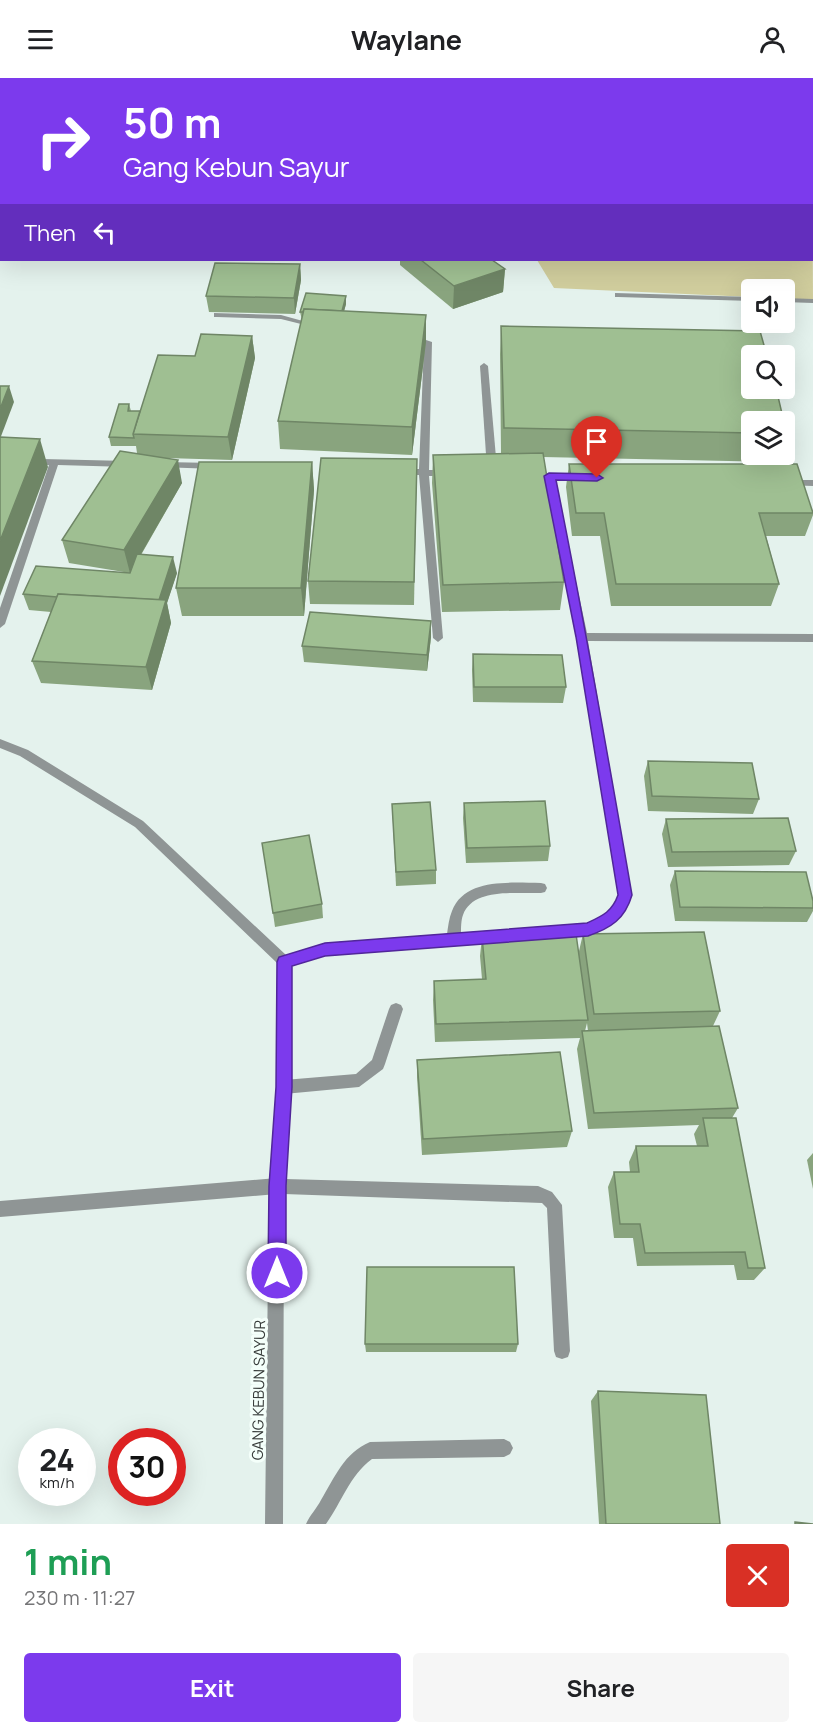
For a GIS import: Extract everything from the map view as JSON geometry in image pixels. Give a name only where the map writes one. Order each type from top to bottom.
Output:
[{"type":"street","points":[[618,295],[741,299]]},
{"type":"street","points":[[795,300],[813,301]]},
{"type":"street","points":[[217,315],[281,317],[329,327]]},
{"type":"street","points":[[399,336],[428,342],[424,473],[438,638]]},
{"type":"street","points":[[484,366],[487,474],[503,474]]},
{"type":"street","points":[[0,461],[138,464]]},
{"type":"street","points":[[0,624],[55,461]]},
{"type":"street","points":[[150,464],[222,467]]},
{"type":"street","points":[[389,472],[461,473]]},
{"type":"street","points":[[0,743],[24,753],[139,824],[284,962],[325,949],[588,930],[613,917],[621,908],[625,895],[582,637],[544,476],[597,478]]},
{"type":"street","points":[[777,482],[813,483]]},
{"type":"street","points":[[582,637],[813,638]]},
{"type":"street","points":[[453,940],[458,911],[468,900],[483,890],[541,888]]},
{"type":"street","name":"GANG KEBUN SAYUR","points":[[274,1524],[278,1186],[284,1087],[284,962]]},
{"type":"street","points":[[284,1087],[359,1080],[378,1064],[396,1009]]},
{"type":"street","points":[[0,1209],[278,1186],[538,1194],[547,1197],[554,1205],[562,1351]]},
{"type":"street","points":[[315,1524],[326,1511],[340,1479],[357,1459],[370,1451],[504,1448]]},
{"type":"shaded area","points":[[538,261],[813,261],[813,300],[795,299],[795,279],[741,279],[741,297],[554,288]]},
{"type":"building","points":[[422,261],[493,261],[505,269],[454,286]]},
{"type":"building","points":[[215,263],[300,264],[294,298],[206,296]]},
{"type":"building","points":[[306,293],[346,296],[342,311],[304,309],[300,312]]},
{"type":"building","points":[[304,309],[426,315],[412,427],[278,421]]},
{"type":"building","points":[[501,326],[741,331],[741,333],[761,333],[764,345],[741,345],[741,399],[779,399],[781,411],[741,411],[741,433],[504,428]]},
{"type":"building","points":[[201,334],[252,336],[228,437],[133,434],[158,355],[195,356]]},
{"type":"building","points":[[0,386],[9,386],[0,409]]},
{"type":"building","points":[[119,404],[129,404],[128,411],[140,411],[133,434],[134,438],[109,437]]},
{"type":"building","points":[[0,437],[40,439],[0,541]]},
{"type":"building","points":[[120,451],[178,460],[124,550],[62,540]]},
{"type":"building","points":[[543,453],[564,582],[443,585],[433,455]]},
{"type":"building","points":[[321,458],[417,459],[414,582],[308,581]]},
{"type":"building","points":[[199,462],[312,462],[301,588],[176,588]]},
{"type":"building","points":[[569,464],[797,464],[813,513],[759,513],[779,584],[616,584],[604,513],[576,513]]},
{"type":"building","points":[[137,554],[173,557],[159,600],[23,594],[36,566],[130,573]]},
{"type":"building","points":[[58,594],[166,600],[146,667],[32,661]]},
{"type":"building","points":[[310,612],[431,621],[427,655],[302,646]]},
{"type":"building","points":[[473,654],[562,655],[566,687],[474,687]]},
{"type":"building","points":[[648,761],[752,763],[759,799],[652,796]]},
{"type":"building","points":[[545,801],[550,846],[467,848],[464,803]]},
{"type":"building","points":[[430,802],[436,870],[396,872],[392,804]]},
{"type":"building","points":[[788,818],[796,851],[672,852],[666,819]]},
{"type":"building","points":[[309,835],[322,904],[273,913],[262,843]]},
{"type":"building","points":[[675,871],[806,872],[813,908],[680,907]]},
{"type":"building","points":[[704,932],[720,1011],[594,1014],[583,934]]},
{"type":"building","points":[[576,934],[588,1020],[436,1024],[434,981],[486,979],[482,937]]},
{"type":"building","points":[[719,1026],[738,1108],[594,1113],[582,1031]]},
{"type":"building","points":[[560,1052],[572,1131],[423,1139],[417,1060]]},
{"type":"building","points":[[703,1118],[736,1118],[765,1268],[748,1268],[745,1252],[645,1253],[640,1224],[620,1224],[614,1172],[639,1172],[636,1146],[708,1146]]},
{"type":"building","points":[[367,1267],[514,1267],[518,1344],[365,1344]]},
{"type":"building","points":[[598,1391],[706,1395],[720,1524],[606,1524]]},
{"type":"route","points":[[277,1273],[278,1186],[284,1087],[286,993],[284,962],[325,949],[588,930],[613,917],[621,908],[625,895],[598,731],[582,637],[549,476],[597,478]]}]
